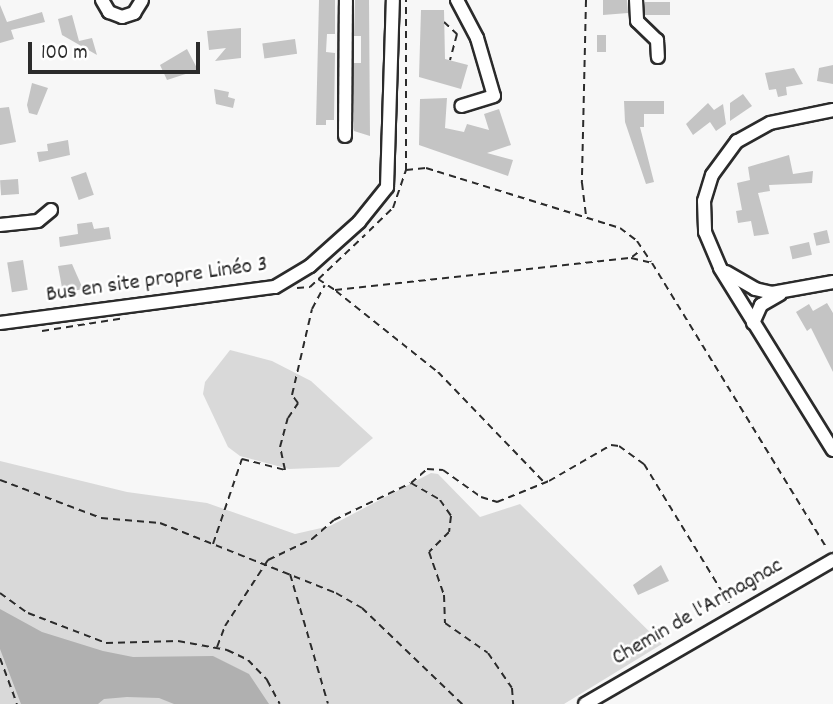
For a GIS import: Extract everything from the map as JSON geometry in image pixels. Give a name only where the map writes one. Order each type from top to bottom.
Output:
[{"type":"street","points":[[102,0],[109,12],[122,17],[134,13],[142,0]]},
{"type":"street","points":[[345,136],[346,0]]},
{"type":"street","name":"Bus en site propre Linéo 3","points":[[0,323],[275,287],[310,266],[359,222],[387,187],[393,0]]},
{"type":"street","points":[[457,0],[477,38],[494,96],[461,106]]},
{"type":"street","points":[[636,0],[637,21],[657,40],[658,57]]},
{"type":"street","points":[[833,110],[756,128],[723,155],[704,201],[705,232],[720,268],[833,450]]},
{"type":"street","points":[[0,225],[38,221],[51,210]]},
{"type":"street","points":[[720,268],[755,289],[783,293]]},
{"type":"street","points":[[753,323],[766,299],[833,282]]},
{"type":"street","name":"Chemin de l'Armagnac","points":[[585,704],[833,559]]},
{"type":"path","points":[[284,289],[310,286],[393,208],[406,170],[406,0]]},
{"type":"path","points":[[586,0],[586,217]]},
{"type":"path","points":[[444,22],[457,34],[450,60]]},
{"type":"path","points":[[406,170],[426,168],[586,217],[631,234],[652,263],[833,559]]},
{"type":"path","points":[[631,258],[641,249]]},
{"type":"path","points":[[335,290],[631,258],[652,263]]},
{"type":"path","points":[[318,279],[438,372],[545,483]]},
{"type":"path","points":[[213,544],[242,459],[285,470],[280,447],[288,418],[298,403],[292,395],[312,309],[326,284]]},
{"type":"path","points":[[41,331],[122,322],[124,310]]},
{"type":"path","points":[[217,647],[225,626],[265,565],[294,544],[312,539],[334,520],[411,483],[427,469],[443,470],[481,497],[497,502],[545,483],[611,445],[635,454],[698,546],[735,616]]},
{"type":"path","points":[[0,480],[82,513],[160,523],[290,574],[362,608],[462,704]]},
{"type":"path","points":[[411,483],[440,500],[451,516],[449,532],[429,552],[444,595],[445,624],[488,653],[512,688],[513,704]]},
{"type":"path","points":[[290,574],[328,704]]},
{"type":"path","points":[[0,593],[29,613],[106,643],[178,641],[217,647],[248,660],[267,680],[279,704]]},
{"type":"path","points":[[0,657],[17,704]]},
{"type":"shaded area","points":[[230,350],[272,361],[311,381],[373,438],[339,467],[289,469],[240,456],[228,447],[203,394],[205,382]]},
{"type":"shaded area","points":[[0,461],[127,492],[207,503],[295,534],[330,526],[431,473],[438,474],[480,517],[520,504],[662,644],[564,704],[0,704]]},
{"type":"shaded area","points":[[0,609],[42,632],[103,651],[133,657],[213,656],[249,674],[269,704],[174,704],[159,698],[127,697],[104,699],[98,704],[21,704],[0,649]]},
{"type":"building","points":[[319,0],[335,0],[335,34],[327,34],[326,52],[335,53],[334,120],[326,120],[326,125],[316,125]]},
{"type":"building","points":[[355,0],[369,0],[370,136],[354,131],[354,63],[361,63],[361,36],[354,36]]},
{"type":"building","points":[[603,0],[627,0],[628,13],[603,15]]},
{"type":"building","points":[[645,2],[670,2],[670,15],[645,15]]},
{"type":"building","points":[[0,5],[7,22],[42,12],[45,22],[11,30],[14,39],[0,43]]},
{"type":"building","points":[[421,10],[444,10],[445,59],[468,65],[461,89],[419,77]]},
{"type":"building","points":[[72,15],[79,41],[92,38],[97,55],[62,35],[58,19]]},
{"type":"building","points":[[241,28],[241,58],[215,61],[226,48],[209,50],[207,31]]},
{"type":"building","points":[[597,35],[606,35],[606,52],[597,52]]},
{"type":"building","points":[[295,39],[297,54],[264,58],[262,44]]},
{"type":"building","points":[[187,49],[198,70],[167,80],[160,65]]},
{"type":"building","points":[[833,65],[833,84],[817,81],[819,68]]},
{"type":"building","points":[[794,68],[803,84],[786,87],[787,95],[778,97],[776,89],[769,90],[765,73]]},
{"type":"building","points":[[32,83],[48,88],[37,115],[29,113],[27,105]]},
{"type":"building","points":[[214,89],[229,92],[228,97],[235,99],[233,108],[216,104]]},
{"type":"building","points":[[743,94],[752,106],[730,121],[730,103]]},
{"type":"building","points":[[447,98],[445,128],[464,132],[467,124],[489,130],[484,114],[499,109],[511,145],[487,153],[513,160],[508,176],[419,145],[420,99]]},
{"type":"building","points":[[624,101],[664,101],[664,114],[644,114],[644,127],[640,127],[654,182],[646,184],[625,122]]},
{"type":"building","points":[[708,103],[714,110],[723,104],[726,124],[716,131],[710,122],[693,135],[686,124]]},
{"type":"building","points":[[9,107],[16,142],[0,145],[0,108]]},
{"type":"building","points":[[68,140],[70,155],[39,162],[37,152],[48,151],[47,144]]},
{"type":"building","points":[[789,155],[793,174],[813,171],[812,183],[769,185],[770,191],[758,193],[769,234],[754,236],[751,221],[738,223],[736,211],[742,210],[737,183],[750,180],[748,167]]},
{"type":"building","points":[[86,172],[94,195],[79,200],[71,177]]},
{"type":"building","points":[[18,179],[19,194],[1,195],[0,180]]},
{"type":"building","points":[[92,222],[94,229],[109,227],[111,239],[60,247],[59,237],[78,234],[77,224]]},
{"type":"building","points":[[827,230],[830,243],[816,246],[813,233]]},
{"type":"building","points":[[809,242],[812,255],[792,259],[790,246]]},
{"type":"building","points":[[23,260],[28,290],[12,292],[7,263]]},
{"type":"building","points":[[72,264],[83,289],[63,293],[58,266]]},
{"type":"building","points":[[827,303],[833,313],[833,372],[811,328],[807,331],[796,312],[809,304],[813,311]]},
{"type":"building","points":[[661,565],[669,581],[638,595],[633,585]]}]
